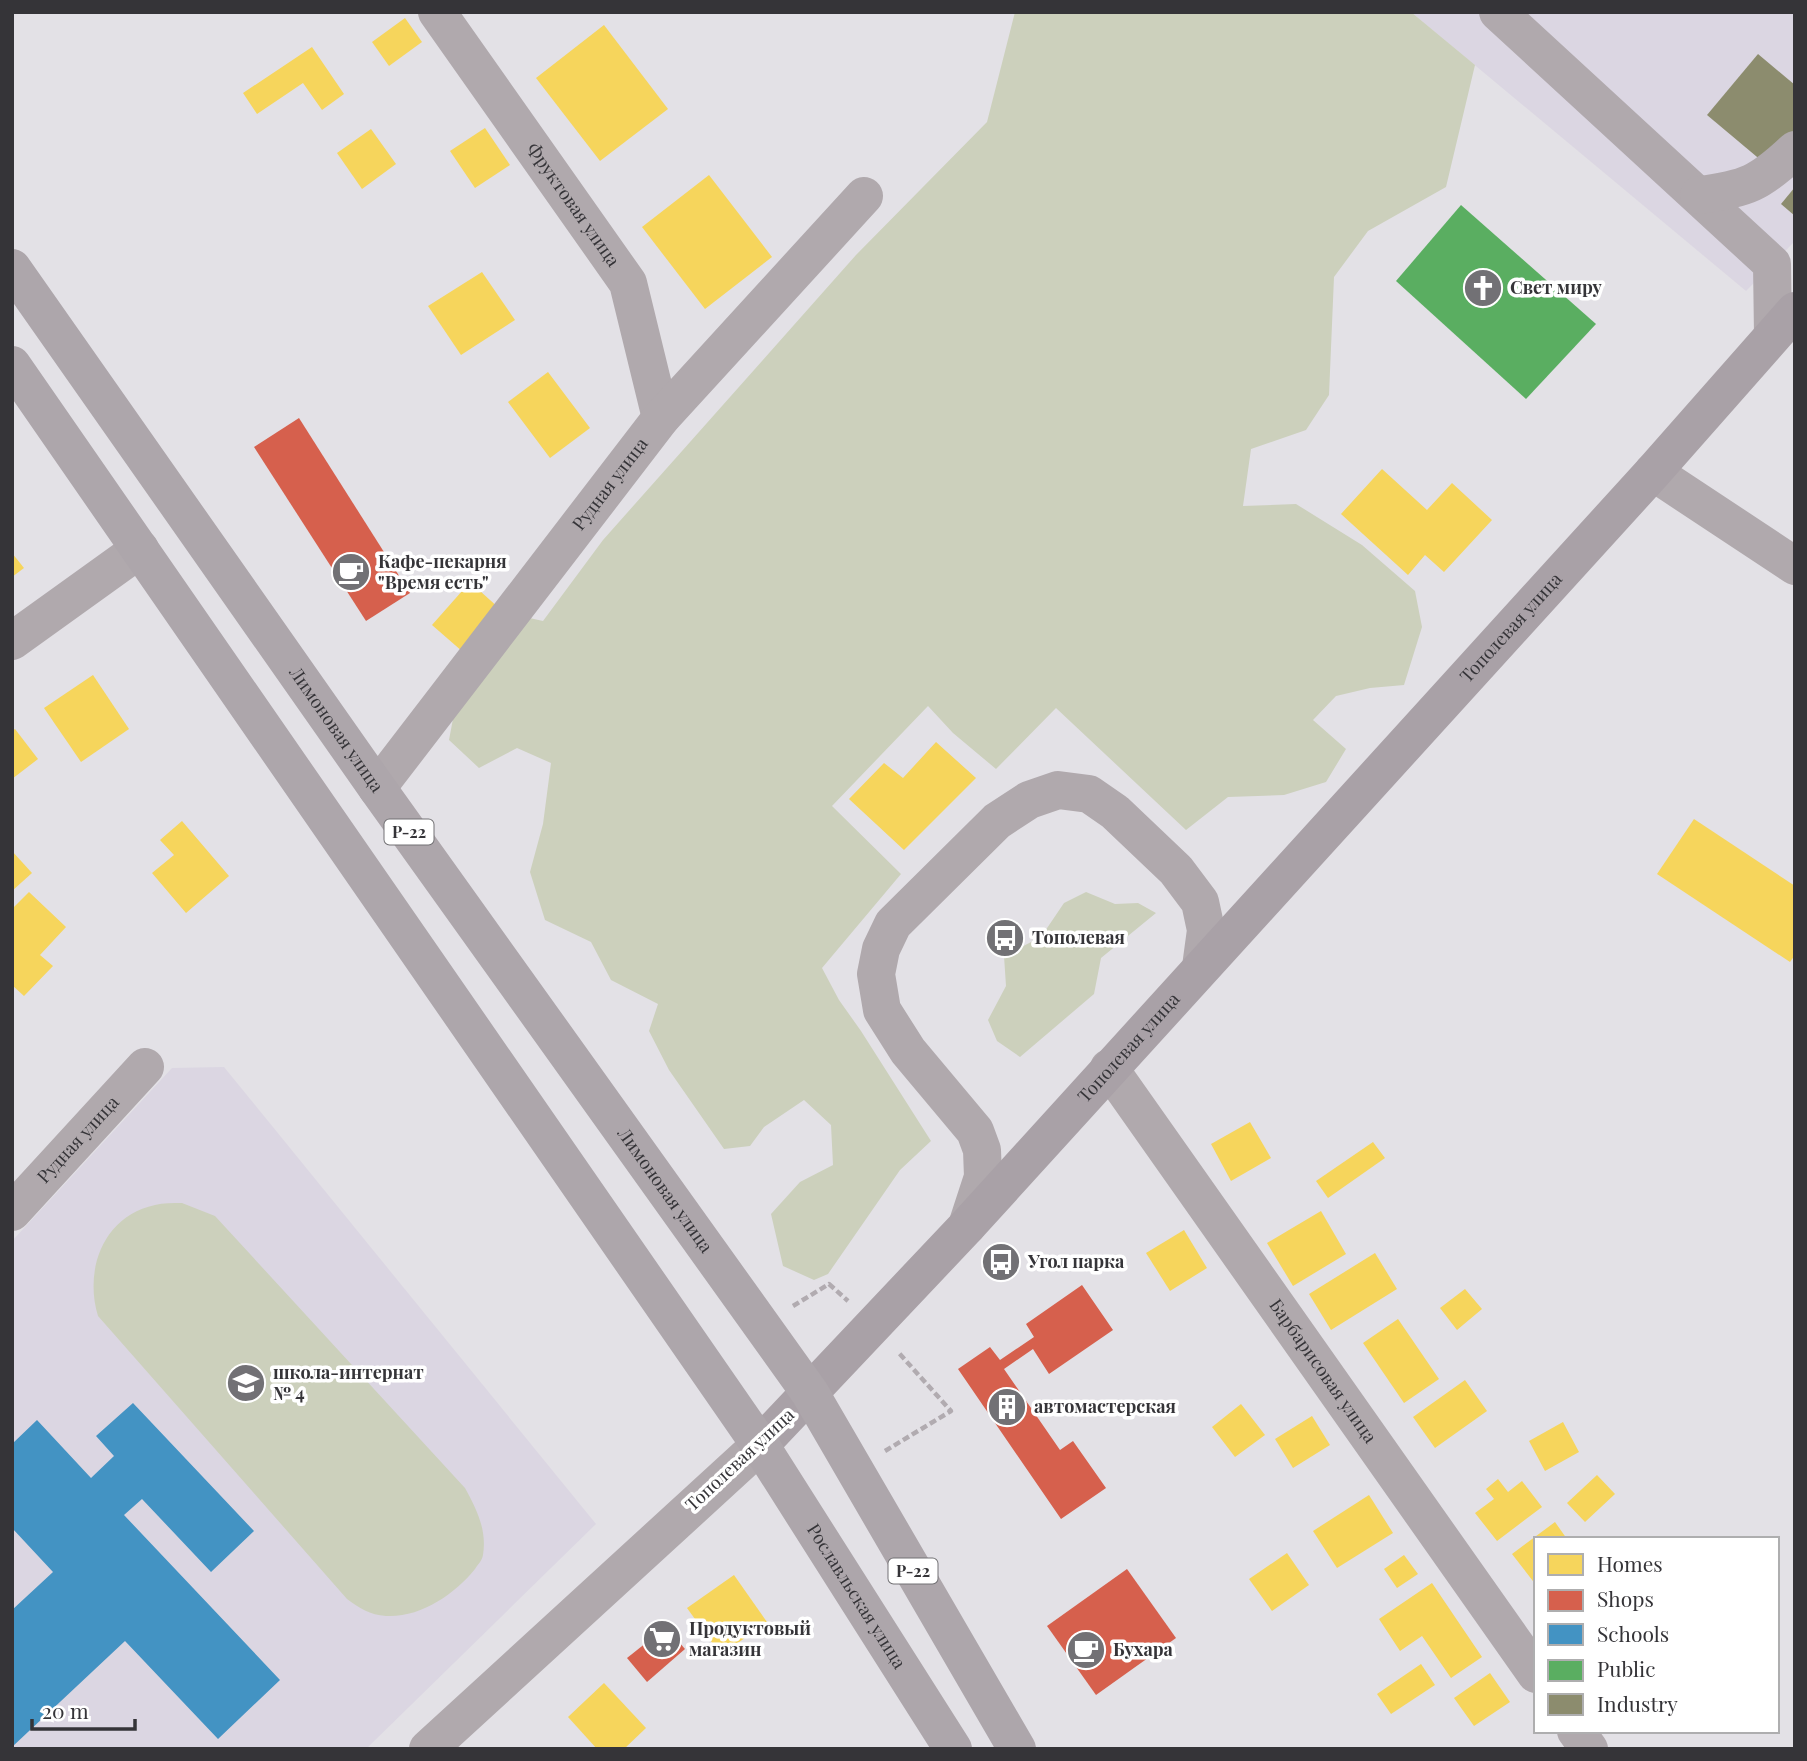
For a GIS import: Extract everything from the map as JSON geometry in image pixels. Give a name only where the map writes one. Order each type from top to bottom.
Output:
[{"type":"highway","name":"Лимоновая улица","points":[[12,268],[377,788],[810,1393]]},
{"type":"highway","points":[[12,366],[760,1445]]},
{"type":"highway","name":"Р-22","points":[[810,1393],[1017,1749]]},
{"type":"highway","name":"Рославльская улица","points":[[760,1445],[953,1749]]},
{"type":"main road","name":"Тополевая улица","points":[[760,1445],[967,1226],[1653,472],[1784,323]]},
{"type":"street","name":"Фруктовая улица","points":[[437,12],[628,282],[662,418]]},
{"type":"street","points":[[1498,12],[1772,264],[1784,323]]},
{"type":"street","points":[[1699,195],[1735,191],[1768,175],[1795,150]]},
{"type":"street","name":"Рудная улица","points":[[377,788],[662,418],[864,196]]},
{"type":"street","points":[[1653,472],[1795,566]]},
{"type":"street","points":[[12,641],[140,549]]},
{"type":"street","points":[[967,1226],[983,1177],[982,1150],[975,1131],[908,1051],[882,1010],[876,974],[881,949],[893,924],[997,821],[1029,800],[1058,790],[1088,794],[1115,812],[1176,870],[1200,902],[1206,930],[1201,968]]},
{"type":"street","name":"Рудная улица","points":[[12,1212],[145,1067]]},
{"type":"street","name":"Барбарисовая улица","points":[[1109,1068],[1534,1671]]},
{"type":"street","name":"Тополевая улица","points":[[428,1749],[760,1445]]},
{"type":"street","points":[[1577,1733],[1589,1749]]},
{"type":"shaded area","points":[[1411,12],[1795,12],[1795,241],[1746,291]]},
{"type":"shaded area","name":"школа-интернат № 4","points":[[224,1067],[596,1524],[366,1749],[12,1749],[12,1241],[172,1068]]},
{"type":"green space","points":[[1015,12],[1411,12],[1475,65],[1446,187],[1368,231],[1334,277],[1329,395],[1306,430],[1251,449],[1243,506],[1296,504],[1362,545],[1415,591],[1422,627],[1404,685],[1370,688],[1336,696],[1313,720],[1346,749],[1326,782],[1284,795],[1228,797],[1186,830],[1056,708],[996,769],[953,733],[928,706],[832,806],[901,874],[822,968],[839,1000],[931,1141],[900,1170],[828,1274],[814,1280],[783,1266],[771,1214],[800,1182],[833,1165],[831,1125],[804,1100],[764,1127],[750,1146],[724,1149],[669,1070],[649,1031],[658,1004],[611,980],[591,942],[545,920],[530,872],[543,824],[551,763],[517,748],[479,768],[449,740],[459,687],[525,617],[543,621],[603,540],[856,255],[987,122]]},
{"type":"green space","points":[[1086,892],[1115,904],[1138,903],[1156,913],[1101,958],[1094,994],[1020,1057],[997,1041],[988,1020],[1006,986],[1004,956],[1041,937],[1064,903]]},
{"type":"green space","points":[[182,1203],[215,1216],[465,1488],[482,1529],[483,1555],[467,1578],[436,1603],[411,1613],[386,1616],[360,1608],[347,1599],[98,1316],[94,1298],[96,1264],[110,1233],[137,1211],[158,1204]]},
{"type":"building: Homes","points":[[405,18],[422,42],[389,66],[372,42]]},
{"type":"building: Homes","points":[[604,25],[668,109],[600,161],[536,78]]},
{"type":"building: Homes","points":[[312,47],[344,94],[322,110],[303,83],[257,114],[243,93]]},
{"type":"building: Homes","points":[[485,128],[510,165],[475,188],[450,151]]},
{"type":"building: Homes","points":[[371,129],[396,164],[362,189],[337,153]]},
{"type":"building: Homes","points":[[709,175],[772,257],[705,309],[642,227]]},
{"type":"building: Homes","points":[[482,272],[515,320],[461,355],[428,306]]},
{"type":"building: Homes","points":[[548,372],[590,428],[550,458],[508,402]]},
{"type":"building: Homes","points":[[1382,469],[1427,510],[1452,483],[1492,520],[1444,572],[1425,555],[1408,575],[1341,514]]},
{"type":"building: Homes","points":[[12,553],[24,568],[12,577]]},
{"type":"building: Homes","points":[[470,582],[500,609],[463,652],[432,625]]},
{"type":"building: Homes","points":[[93,675],[129,729],[81,762],[44,708]]},
{"type":"building: Homes","points":[[15,729],[38,759],[12,779],[12,731]]},
{"type":"building: Homes","points":[[936,742],[976,778],[904,850],[849,799],[884,763],[903,778]]},
{"type":"building: Homes","points":[[1694,819],[1795,886],[1795,955],[1790,962],[1657,874]]},
{"type":"building: Homes","points":[[182,821],[229,876],[186,913],[152,873],[174,855],[160,840]]},
{"type":"building: Homes","points":[[12,851],[32,873],[12,891]]},
{"type":"building: Homes","points":[[29,892],[66,927],[40,955],[53,966],[24,996],[12,985],[12,909]]},
{"type":"building: Homes","points":[[1250,1122],[1271,1158],[1231,1181],[1211,1144]]},
{"type":"building: Homes","points":[[1373,1142],[1385,1158],[1328,1198],[1316,1181]]},
{"type":"building: Homes","points":[[1321,1211],[1346,1254],[1293,1286],[1267,1243]]},
{"type":"building: Homes","points":[[1184,1230],[1207,1268],[1170,1291],[1146,1253]]},
{"type":"building: Homes","points":[[1375,1253],[1397,1289],[1331,1330],[1309,1294]]},
{"type":"building: Homes","points":[[1465,1289],[1482,1309],[1457,1330],[1440,1308]]},
{"type":"building: Homes","points":[[1398,1319],[1439,1379],[1404,1403],[1363,1343]]},
{"type":"building: Homes","points":[[1465,1380],[1487,1411],[1435,1448],[1413,1417]]},
{"type":"building: Homes","points":[[1241,1404],[1265,1435],[1235,1457],[1212,1427]]},
{"type":"building: Homes","points":[[1312,1416],[1330,1445],[1293,1468],[1275,1439]]},
{"type":"building: Homes","points":[[1563,1422],[1579,1452],[1545,1471],[1529,1441]]},
{"type":"building: Homes","points":[[1597,1475],[1615,1494],[1585,1522],[1567,1503]]},
{"type":"building: Homes","points":[[1498,1479],[1508,1492],[1522,1481],[1542,1507],[1497,1541],[1475,1513],[1494,1499],[1486,1489]]},
{"type":"building: Homes","points":[[1369,1495],[1393,1533],[1337,1568],[1313,1531]]},
{"type":"building: Homes","points":[[1555,1522],[1566,1537],[1535,1537]]},
{"type":"building: Homes","points":[[1534,1538],[1534,1582],[1512,1554]]},
{"type":"building: Homes","points":[[1287,1553],[1309,1585],[1272,1611],[1249,1579]]},
{"type":"building: Homes","points":[[1404,1555],[1418,1574],[1397,1588],[1384,1569]]},
{"type":"building: Homes","points":[[734,1575],[767,1622],[721,1655],[687,1608]]},
{"type":"building: Homes","points":[[1432,1583],[1482,1657],[1451,1678],[1422,1636],[1400,1651],[1379,1619]]},
{"type":"building: Homes","points":[[1421,1664],[1435,1685],[1391,1714],[1377,1694]]},
{"type":"building: Homes","points":[[1490,1673],[1510,1702],[1474,1726],[1454,1698]]},
{"type":"building: Homes","points":[[604,1683],[646,1728],[624,1749],[597,1749],[568,1717]]},
{"type":"building: Shops","points":[[299,418],[410,593],[366,621],[254,447]]},
{"type":"building: Shops","name":"автомастерская","points":[[1082,1285],[1113,1330],[1049,1374],[1033,1349],[1004,1369],[1060,1450],[1073,1441],[1106,1488],[1061,1519],[958,1369],[990,1347],[1000,1360],[1034,1337],[1026,1324]]},
{"type":"building: Shops","points":[[1127,1569],[1176,1638],[1096,1695],[1047,1626]]},
{"type":"building: Shops","points":[[666,1627],[685,1649],[647,1682],[627,1658]]},
{"type":"building: Schools","points":[[133,1403],[254,1531],[211,1572],[142,1499],[124,1515],[280,1680],[218,1739],[125,1641],[12,1747],[12,1610],[53,1572],[12,1528],[12,1444],[37,1420],[91,1478],[114,1456],[96,1436]]},
{"type":"building: Public","points":[[1461,205],[1596,324],[1526,399],[1396,281]]},
{"type":"building: Industry","points":[[1758,54],[1795,85],[1795,137],[1769,167],[1707,115]]},
{"type":"building: Industry","points":[[1795,187],[1795,216],[1781,204]]},
{"type":"place","name":"Свет миру","points":[[1483,288]]},
{"type":"place","name":"Кафе-пекарня \"Время есть\"","points":[[351,572]]},
{"type":"place","name":"Тополевая","points":[[1005,938]]},
{"type":"place","name":"Угол парка","points":[[1001,1262]]},
{"type":"place","name":"школа-интернат № 4","points":[[246,1383]]},
{"type":"place","name":"автомастерская","points":[[1007,1407]]},
{"type":"place","name":"Продуктовый магазин","points":[[662,1639]]},
{"type":"place","name":"Бухара","points":[[1086,1650]]}]
